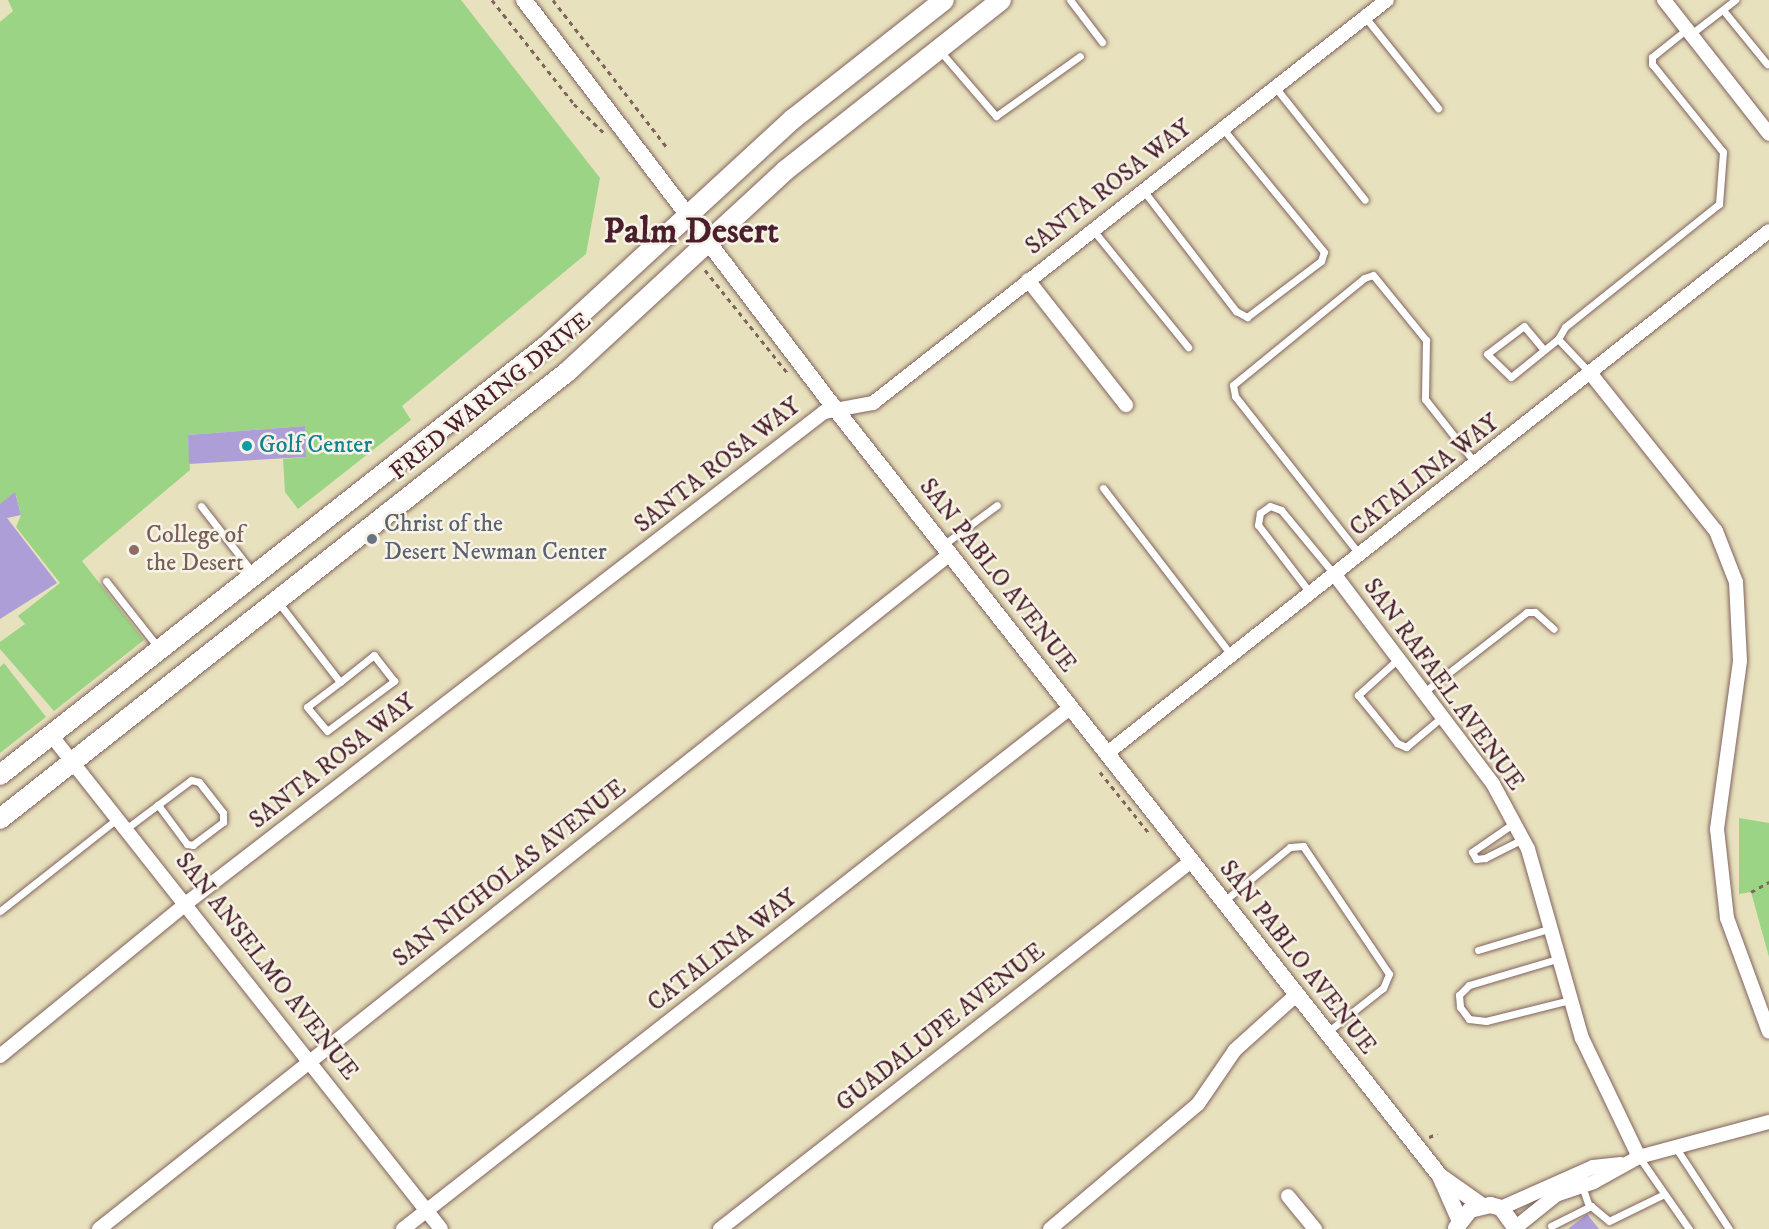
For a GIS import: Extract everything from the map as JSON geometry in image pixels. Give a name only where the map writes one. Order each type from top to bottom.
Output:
[{"type":"main road","name":"FRED WARING DRIVE","points":[[0,775],[546,346],[794,119],[944,0]]},
{"type":"main road","name":"FRED WARING DRIVE","points":[[0,819],[567,372],[786,170],[1000,0]]},
{"type":"street","name":"SAN PABLO AVENUE","points":[[524,0],[833,406],[1325,1034],[1440,1176],[1480,1205],[1501,1208]]},
{"type":"street","name":"SANTA ROSA WAY","points":[[0,1056],[188,902],[833,406],[873,403],[1387,0]]},
{"type":"street","points":[[1665,0],[1767,127]]},
{"type":"street","name":"CATALINA WAY","points":[[1106,754],[1591,374],[1769,231]]},
{"type":"street","points":[[1028,280],[1126,405]]},
{"type":"street","points":[[1591,374],[1716,531],[1736,582],[1740,661],[1718,840],[1727,918],[1769,1032]]},
{"type":"street","name":"SAN NICHOLAS AVENUE","points":[[99,1229],[946,549]]},
{"type":"street","name":"SAN RAFAEL AVENUE","points":[[1335,575],[1493,784],[1523,839],[1582,1038],[1640,1157]]},
{"type":"street","name":"CATALINA WAY","points":[[403,1229],[1070,708]]},
{"type":"street","name":"SAN ANSELMO AVENUE","points":[[51,735],[188,902],[441,1229]]},
{"type":"street","name":"GUADALUPE AVENUE","points":[[720,1229],[1190,862]]},
{"type":"street","points":[[1055,1227],[1198,1104],[1235,1050],[1295,996]]},
{"type":"street","points":[[1623,1164],[1593,1167],[1501,1208],[1515,1229],[1556,1195],[1582,1186],[1623,1164],[1640,1157],[1769,1122]]},
{"type":"street","name":"SAN PABLO AVENUE","points":[[1440,1176],[1457,1224],[1480,1205]]},
{"type":"street","points":[[1288,1196],[1315,1229]]},
{"type":"lane","points":[[1070,0],[1102,42]]},
{"type":"lane","points":[[1544,350],[1524,326],[1487,354],[1511,376],[1558,339],[1565,327],[1719,204],[1723,152],[1652,64],[1653,57],[1723,10],[1734,0]]},
{"type":"lane","points":[[1723,10],[1767,64]]},
{"type":"lane","points":[[1365,17],[1438,108]]},
{"type":"lane","points":[[939,49],[996,116],[1080,56]]},
{"type":"lane","points":[[1275,87],[1365,200]]},
{"type":"lane","points":[[1143,190],[1236,310],[1247,317],[1321,261],[1324,252],[1222,128]]},
{"type":"lane","points":[[1093,230],[1188,347]]},
{"type":"lane","points":[[1360,555],[1235,396],[1233,385],[1364,278],[1373,275],[1426,340],[1425,399],[1476,464]]},
{"type":"lane","points":[[1558,339],[1591,374]]},
{"type":"lane","points":[[1103,488],[1232,656]]},
{"type":"lane","points":[[946,549],[998,505]]},
{"type":"lane","points":[[201,506],[255,575]]},
{"type":"lane","points":[[1311,594],[1258,525],[1260,513],[1270,506],[1281,510],[1335,575]]},
{"type":"lane","points":[[106,580],[160,649]]},
{"type":"lane","points":[[277,600],[340,682]]},
{"type":"lane","points":[[1424,692],[1527,612],[1535,612],[1554,629]]},
{"type":"lane","points":[[374,655],[394,681],[327,731],[307,707],[340,682],[374,655]]},
{"type":"lane","points":[[1398,659],[1358,695],[1406,747],[1442,717]]},
{"type":"lane","points":[[0,911],[123,823],[158,805],[194,780],[223,813],[223,822],[193,845],[187,844],[158,805]]},
{"type":"lane","points":[[1514,823],[1477,844],[1472,852],[1476,859],[1485,858],[1523,839]]},
{"type":"lane","points":[[1222,902],[1290,848],[1303,846],[1389,974],[1383,988],[1325,1034]]},
{"type":"lane","points":[[1478,950],[1548,929]]},
{"type":"lane","points":[[1557,959],[1469,985],[1459,995],[1460,1007],[1469,1019],[1486,1021],[1570,1000]]},
{"type":"lane","points":[[1676,1148],[1730,1229]]},
{"type":"lane","points":[[1640,1157],[1662,1195],[1689,1229]]},
{"type":"lane","points":[[1582,1186],[1589,1206],[1609,1221],[1662,1195]]},
{"type":"lane","points":[[1551,1226],[1589,1206]]},
{"type":"path","points":[[492,0],[574,104],[607,135]]},
{"type":"path","points":[[553,0],[668,149]]},
{"type":"path","points":[[1751,892],[1769,882]]},
{"type":"green space","name":"College of the Desert","points":[[8,0],[461,0],[600,178],[586,254],[402,406],[411,420],[298,509],[285,492],[283,459],[306,457],[305,426],[188,435],[190,470],[82,561],[144,640],[54,711],[0,649],[0,642],[25,624],[18,616],[60,583],[16,527],[21,515],[16,495],[0,509],[0,22],[13,11]]},
{"type":"green space","points":[[4,663],[46,717],[0,753],[0,667]]},
{"type":"green space","points":[[1739,818],[1769,823],[1769,957],[1751,892],[1739,894]]},
{"type":"building","name":"Golf Center","points":[[305,426],[306,457],[189,464],[188,435]]},
{"type":"building","points":[[15,492],[21,515],[7,518],[57,583],[0,619],[0,504]]},
{"type":"building","points":[[1587,1214],[1599,1229],[1568,1229]]},
{"type":"place","name":"Golf Center","points":[[247,446]]},
{"type":"place","name":"Christ of the Desert Newman Center","points":[[372,539]]},
{"type":"place","name":"College of the Desert","points":[[134,550]]},
{"type":"district","name":"Palm Desert","points":[[691,232]]}]
